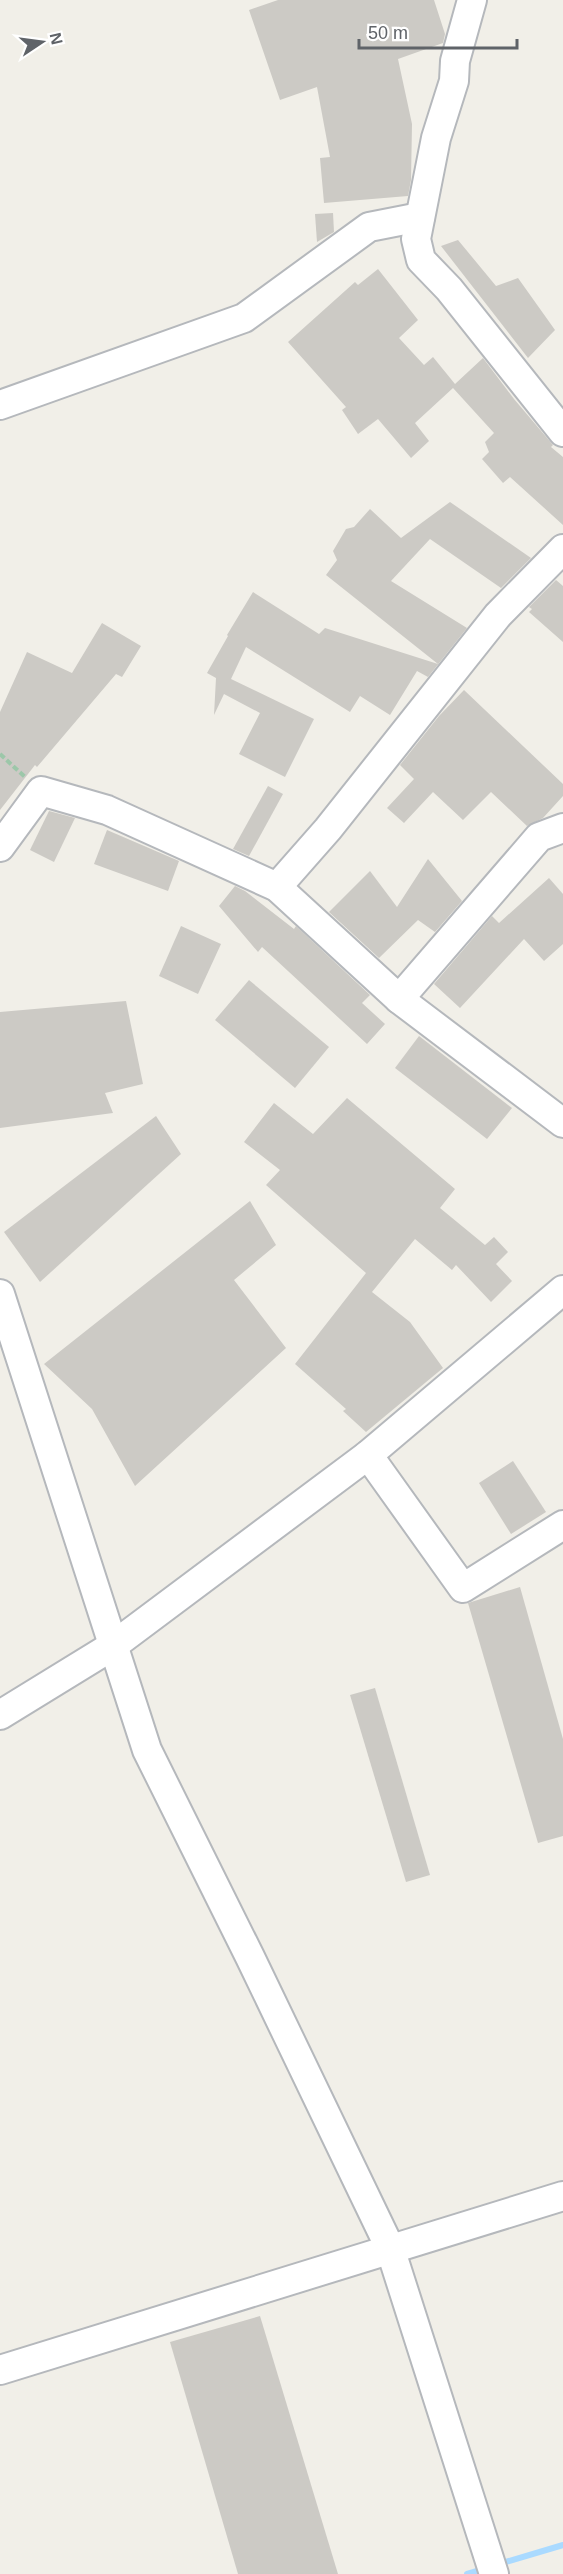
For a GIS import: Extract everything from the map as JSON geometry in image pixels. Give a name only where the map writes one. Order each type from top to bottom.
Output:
[{"type":"street","points":[[472,0],[455,61],[453,81],[436,138],[416,239],[421,260],[449,289],[563,432]]},
{"type":"street","points":[[0,405],[244,318],[369,227],[420,217]]},
{"type":"street","points":[[277,887],[328,830],[498,615],[563,549]]},
{"type":"street","points":[[0,847],[41,791],[107,810],[277,887],[399,999],[563,1123]]},
{"type":"street","points":[[399,999],[539,837],[563,828]]},
{"type":"street","points":[[0,1715],[114,1645],[368,1455],[563,1290]]},
{"type":"street","points":[[0,1294],[147,1750],[390,2248],[491,2564]]},
{"type":"street","points":[[368,1455],[464,1588],[563,1525]]},
{"type":"street","points":[[0,2370],[563,2196]]},
{"type":"path","points":[[0,754],[41,791]]},
{"type":"building","points":[[278,0],[434,0],[445,34],[443,43],[398,59],[412,124],[411,180],[408,196],[324,203],[320,158],[330,157],[317,87],[280,100],[249,10]]},
{"type":"building","points":[[333,213],[334,232],[317,242],[315,214]]},
{"type":"building","points":[[458,240],[496,286],[518,278],[555,330],[528,358],[441,246]]},
{"type":"building","points":[[378,269],[418,320],[399,338],[424,365],[433,357],[455,384],[483,358],[553,445],[551,447],[563,457],[563,525],[510,477],[503,483],[482,459],[489,452],[485,442],[494,433],[453,388],[415,423],[429,441],[411,458],[378,419],[358,434],[342,410],[346,407],[288,342],[355,282],[358,285]]},
{"type":"building","points":[[450,502],[531,558],[501,588],[430,539],[391,581],[467,628],[428,677],[417,671],[390,715],[360,696],[350,712],[246,647],[231,679],[314,719],[285,777],[239,754],[260,713],[224,694],[214,715],[216,678],[207,673],[253,592],[319,634],[325,628],[438,664],[326,575],[337,560],[333,551],[346,529],[354,527],[370,509],[401,538]]},
{"type":"building","points":[[556,580],[563,586],[563,642],[529,612],[532,609],[529,607]]},
{"type":"building","points":[[102,623],[141,646],[122,677],[116,674],[37,767],[35,765],[0,810],[0,712],[27,652],[72,673]]},
{"type":"building","points":[[464,690],[563,784],[563,796],[543,818],[527,826],[491,792],[463,820],[433,792],[404,823],[387,808],[414,779],[400,765],[439,716]]},
{"type":"building","points":[[268,786],[283,794],[249,856],[233,849]]},
{"type":"building","points":[[49,811],[75,818],[54,862],[30,850]]},
{"type":"building","points":[[107,830],[179,861],[168,891],[94,864]]},
{"type":"building","points":[[428,859],[462,901],[435,932],[418,920],[379,958],[329,912],[370,871],[397,907]]},
{"type":"building","points":[[549,878],[563,894],[563,944],[544,961],[524,939],[460,1008],[434,984],[492,916],[499,923]]},
{"type":"building","points":[[235,886],[245,891],[294,929],[296,926],[370,995],[362,1003],[385,1024],[367,1044],[262,947],[258,952],[219,906]]},
{"type":"building","points":[[181,926],[221,944],[198,994],[159,976]]},
{"type":"building","points":[[249,980],[329,1047],[295,1088],[215,1020]]},
{"type":"building","points":[[126,1001],[143,1084],[105,1093],[113,1113],[0,1128],[0,1012]]},
{"type":"building","points":[[419,1036],[512,1108],[487,1139],[395,1068]]},
{"type":"building","points":[[347,1098],[455,1189],[440,1208],[485,1245],[494,1237],[508,1252],[496,1264],[512,1281],[491,1302],[456,1265],[452,1270],[415,1239],[372,1292],[410,1322],[443,1368],[366,1432],[343,1411],[346,1409],[295,1364],[366,1273],[266,1185],[280,1170],[244,1142],[274,1103],[313,1134]]},
{"type":"building","points":[[156,1116],[181,1154],[40,1282],[4,1232]]},
{"type":"building","points":[[250,1201],[276,1245],[234,1280],[286,1348],[135,1486],[92,1409],[44,1364]]},
{"type":"building","points":[[513,1461],[546,1512],[511,1534],[479,1483]]},
{"type":"building","points":[[520,1587],[563,1739],[563,1836],[538,1843],[468,1603]]},
{"type":"building","points":[[375,1688],[430,1875],[406,1882],[350,1695]]},
{"type":"building","points":[[260,2316],[338,2574],[238,2574],[170,2342]]},
{"type":"waterway","points":[[499,2564],[563,2545]]},
{"type":"waterway","points":[[467,2574],[484,2569]]}]
